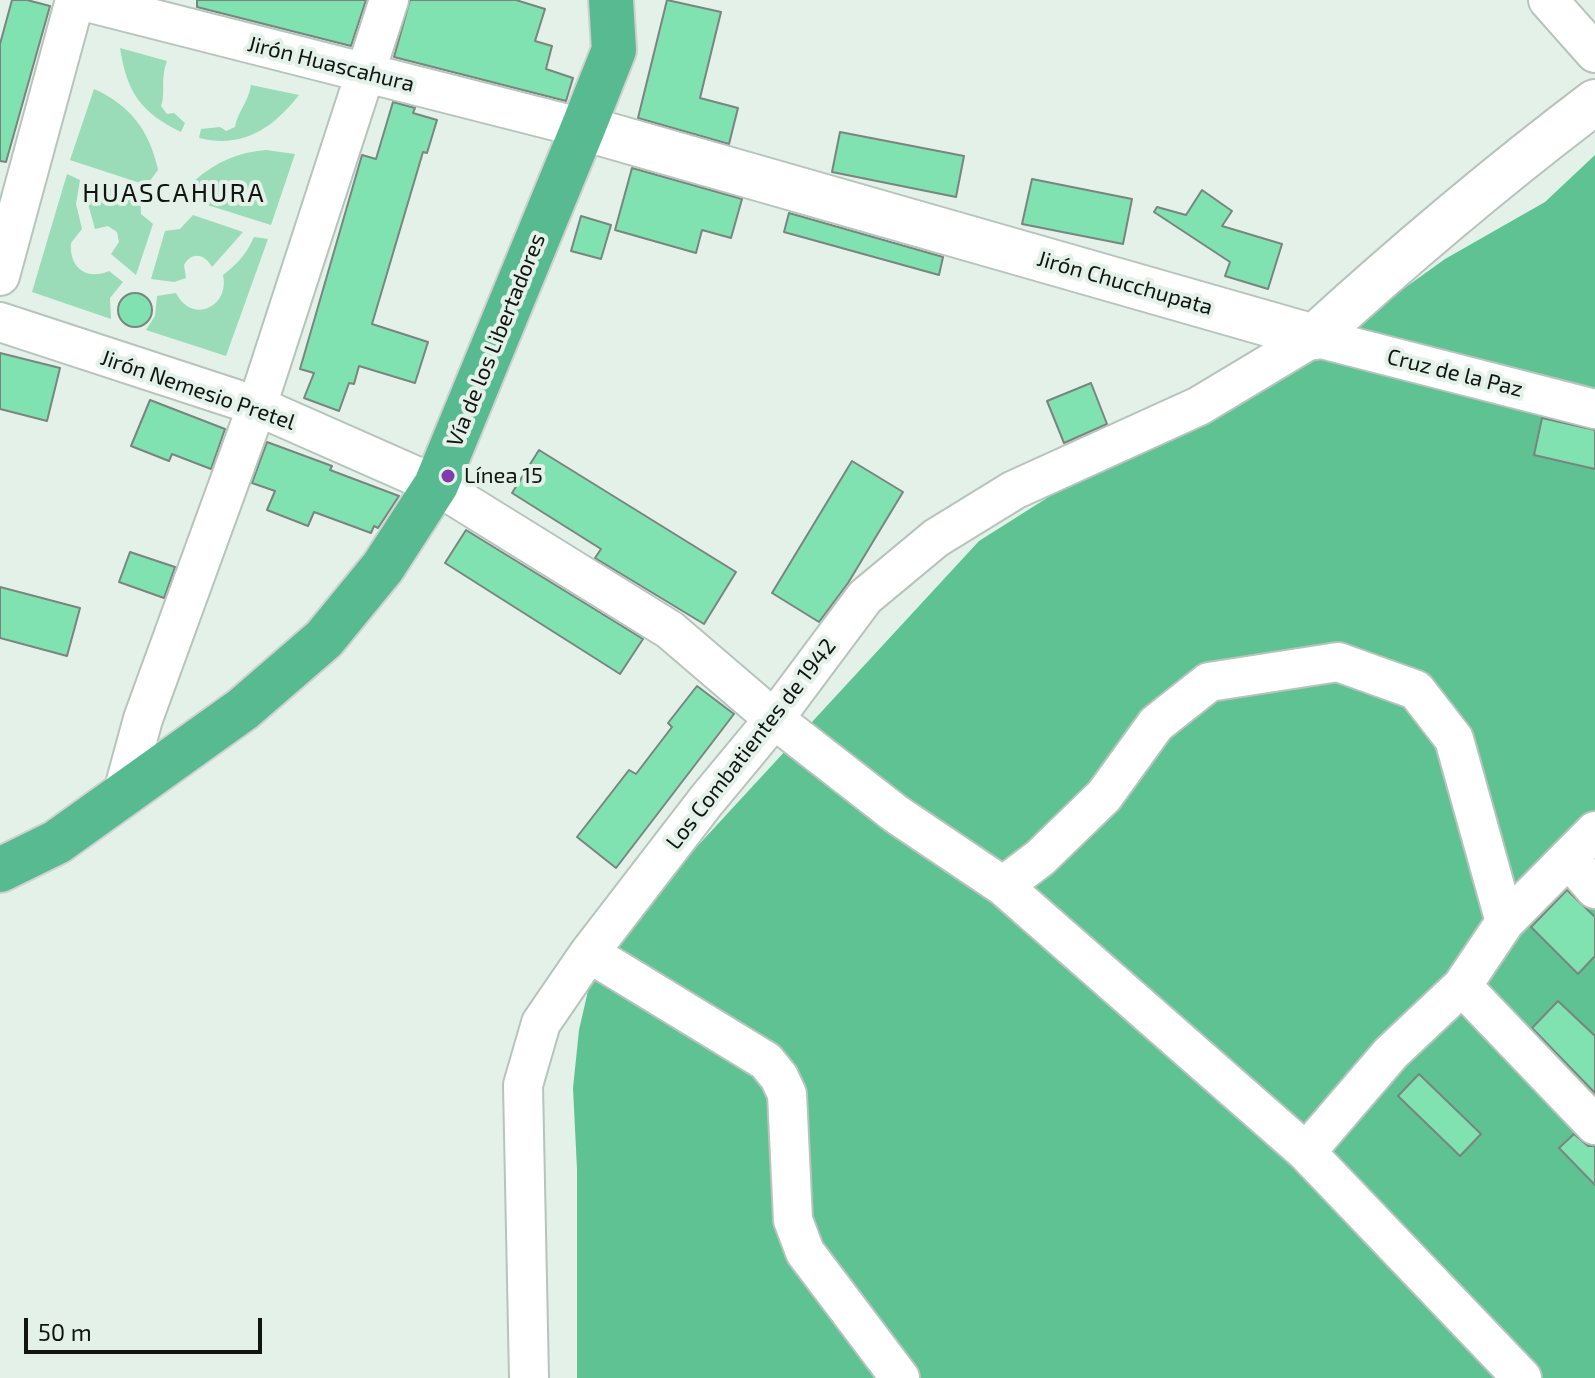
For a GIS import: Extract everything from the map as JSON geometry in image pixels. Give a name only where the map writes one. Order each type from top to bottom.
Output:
[{"type":"highway","name":"Vía de los Libertadores","points":[[0,870],[57,842],[243,709],[324,639],[383,567],[436,485],[583,128],[614,50],[611,0]]},
{"type":"street","name":"Jirón Huascahura","points":[[77,0],[583,128]]},
{"type":"street","points":[[0,276],[77,0]]},
{"type":"street","points":[[122,796],[143,719],[257,406],[389,0]]},
{"type":"street","points":[[1548,0],[1595,53]]},
{"type":"street","points":[[1314,337],[1492,180],[1595,102]]},
{"type":"street","name":"Jirón Chucchupata","points":[[583,128],[1314,337]]},
{"type":"street","name":"Jirón Nemesio Pretel","points":[[0,322],[257,406],[436,485],[670,630],[774,719],[896,814],[1003,886],[1306,1152],[1522,1378]]},
{"type":"street","name":"Cruz de la Paz","points":[[1314,337],[1595,409]]},
{"type":"street","name":"Los Combatientes de 1942","points":[[529,1378],[523,1085],[541,1023],[589,953],[706,801],[774,719],[865,597],[936,538],[1014,490],[1199,406],[1314,337]]},
{"type":"street","points":[[1003,886],[1040,858],[1104,796],[1156,724],[1209,682],[1338,662],[1416,690],[1454,739],[1505,922]]},
{"type":"street","points":[[1306,1152],[1391,1053],[1462,986],[1505,922],[1595,831]]},
{"type":"street","points":[[1568,858],[1595,889]]},
{"type":"street","points":[[589,953],[766,1061],[779,1077],[787,1094],[793,1220],[805,1252],[900,1378]]},
{"type":"street","points":[[1462,986],[1595,1125]]},
{"type":"green space","points":[[120,48],[167,61],[161,106],[167,114],[174,113],[185,123],[181,132],[155,117],[138,99],[127,77]]},
{"type":"green space","points":[[251,85],[299,95],[279,117],[256,133],[230,141],[199,138],[201,129],[220,127],[226,131],[235,127]]},
{"type":"green space","points":[[94,89],[128,111],[144,131],[158,170],[149,182],[140,183],[70,160]]},
{"type":"green space","points":[[266,150],[295,154],[271,225],[201,203],[195,196],[194,181],[211,168],[237,156]]},
{"type":"green space","points":[[1595,155],[1595,1378],[577,1378],[577,1169],[573,1088],[579,1030],[596,956],[979,541],[1058,491],[1138,450],[1244,403],[1445,259],[1545,202]]},
{"type":"green space","points":[[67,174],[80,180],[76,204],[82,229],[71,243],[76,265],[86,273],[109,271],[123,282],[110,298],[111,319],[32,292]]},
{"type":"green space","points":[[91,182],[140,198],[141,214],[153,224],[136,275],[111,254],[119,242],[117,232],[108,226],[95,229],[88,204]]},
{"type":"green space","points":[[193,215],[243,232],[212,267],[202,257],[195,256],[184,265],[186,278],[174,282],[151,279],[165,231],[180,229]]},
{"type":"green space","points":[[254,237],[268,239],[226,356],[146,330],[155,316],[157,296],[176,293],[191,308],[199,310],[215,303],[224,287],[223,275],[241,258]]},
{"type":"building","points":[[12,0],[50,6],[6,162],[0,161],[0,44]]},
{"type":"building","points":[[197,0],[366,0],[351,46],[197,7]]},
{"type":"building","points":[[410,0],[516,0],[545,9],[535,41],[552,46],[546,69],[573,78],[566,101],[394,57]]},
{"type":"building","points":[[667,0],[721,12],[700,98],[738,108],[729,144],[638,118]]},
{"type":"building","points":[[393,102],[415,108],[413,113],[437,120],[427,153],[423,152],[372,324],[428,342],[415,383],[359,366],[354,384],[349,383],[339,411],[304,398],[314,373],[300,369],[362,155],[376,159]]},
{"type":"building","points":[[840,132],[964,156],[956,197],[832,172]]},
{"type":"building","points":[[632,168],[742,199],[731,238],[702,230],[696,253],[615,230]]},
{"type":"building","points":[[1032,179],[1132,199],[1123,244],[1022,224]]},
{"type":"building","points":[[1202,190],[1232,211],[1222,226],[1282,244],[1268,289],[1225,276],[1230,262],[1154,212],[1157,207],[1186,215]]},
{"type":"building","points":[[789,213],[943,257],[939,275],[784,232]]},
{"type":"building","points":[[581,216],[611,225],[601,259],[571,251]]},
{"type":"building","points":[[135,293],[147,298],[152,310],[147,322],[135,327],[123,322],[118,310],[123,298]]},
{"type":"building","points":[[0,353],[60,368],[47,421],[0,409]]},
{"type":"building","points":[[1091,383],[1107,424],[1064,443],[1047,401]]},
{"type":"building","points":[[150,400],[225,429],[211,469],[172,454],[169,461],[131,446]]},
{"type":"building","points":[[1542,418],[1595,430],[1595,469],[1534,455]]},
{"type":"building","points":[[267,442],[399,496],[378,528],[374,526],[371,533],[314,512],[308,526],[267,510],[275,491],[252,483]]},
{"type":"building","points":[[539,450],[736,572],[704,624],[595,558],[601,549],[512,493]]},
{"type":"building","points":[[852,461],[903,492],[848,583],[819,622],[772,593]]},
{"type":"building","points":[[466,530],[643,639],[620,674],[445,563]]},
{"type":"building","points":[[130,552],[175,567],[164,598],[119,582]]},
{"type":"building","points":[[0,587],[80,608],[67,656],[0,638]]},
{"type":"building","points":[[697,686],[734,714],[616,868],[577,837],[629,770],[636,774],[672,727],[668,723]]},
{"type":"building","points":[[1567,890],[1595,917],[1595,956],[1578,974],[1531,927]]},
{"type":"building","points":[[1558,1001],[1595,1036],[1595,1093],[1532,1028]]},
{"type":"building","points":[[1419,1074],[1481,1134],[1460,1156],[1398,1096]]},
{"type":"building","points":[[1574,1134],[1588,1146],[1595,1146],[1595,1185],[1559,1148]]},
{"type":"place","name":"Línea 15","points":[[448,476]]},
{"type":"district","name":"HUASCAHURA","points":[[174,193]]}]
